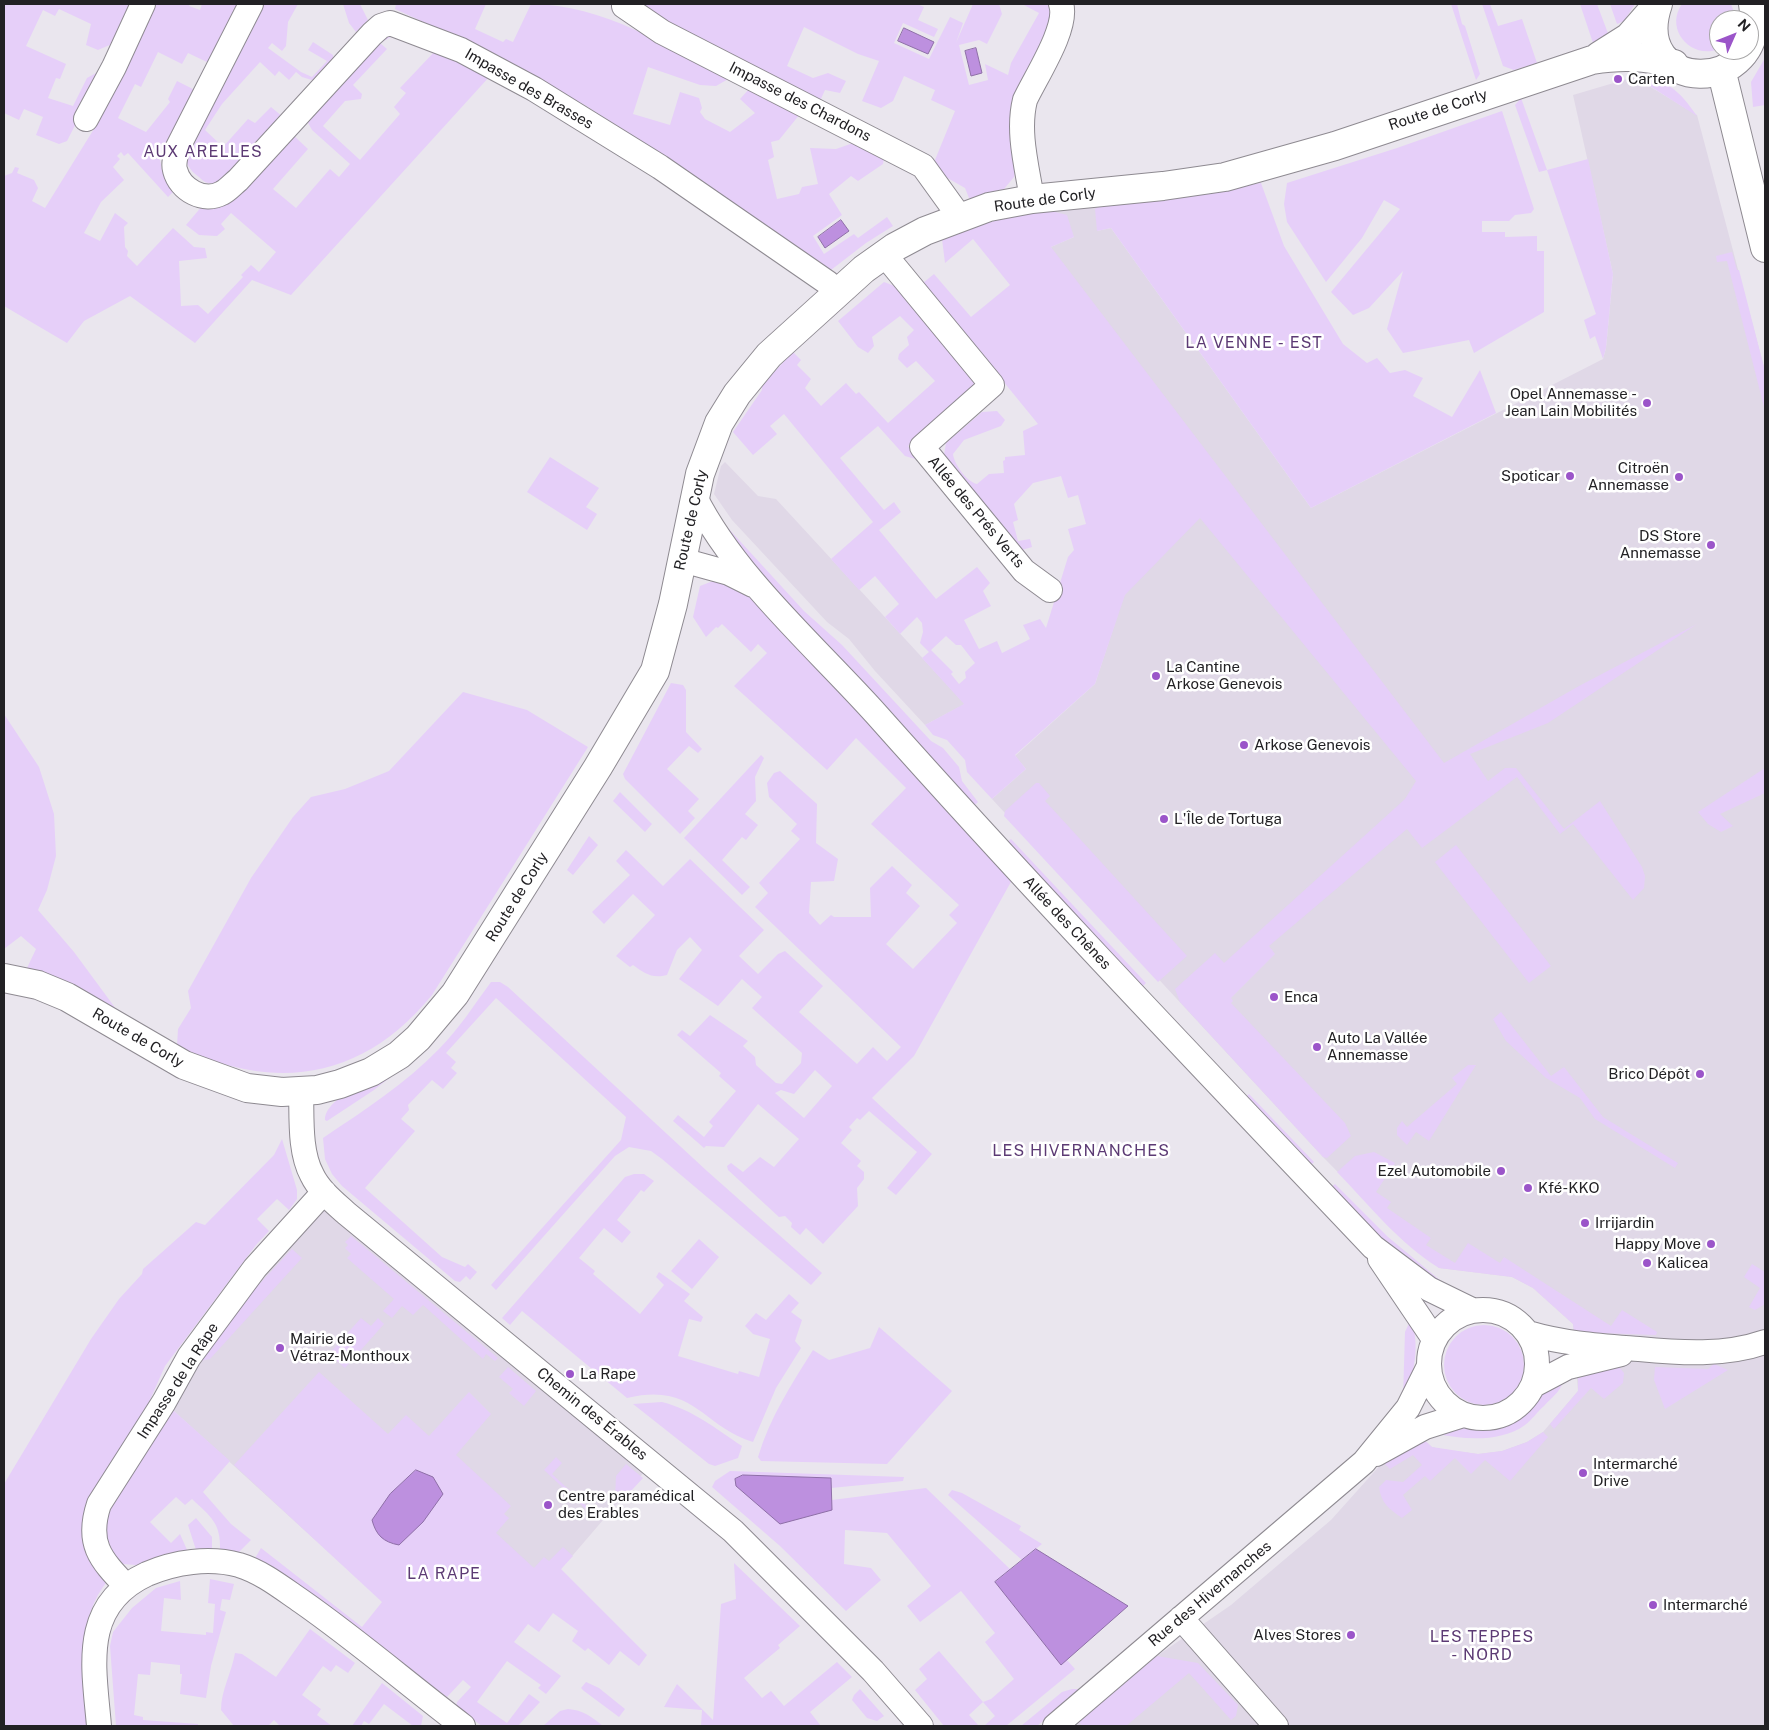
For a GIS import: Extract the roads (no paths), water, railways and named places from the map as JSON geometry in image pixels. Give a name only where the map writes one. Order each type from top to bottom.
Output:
[{"type":"street","points":[[86,119],[114,67],[143,4]]},
{"type":"street","name":"Impasse des Brasses","points":[[251,4],[174,158],[174,169],[179,180],[199,196],[222,193],[238,180],[372,34],[381,26],[390,23],[461,50],[498,68],[542,94],[660,167],[828,283],[836,292]]},
{"type":"street","points":[[1032,199],[1022,128],[1022,110],[1059,30],[1063,16],[1062,4]]},
{"type":"street","points":[[1657,4],[1655,33],[1662,50],[1674,64]]},
{"type":"street","name":"Route de Corly","points":[[1592,60],[1629,37],[1657,4]]},
{"type":"street","points":[[1754,4],[1761,28],[1747,55],[1722,73],[1765,248]]},
{"type":"street","name":"Impasse des Chardons","points":[[624,6],[662,32],[923,166],[954,209],[958,218]]},
{"type":"street","name":"Route de Corly","points":[[4,978],[38,985],[67,997],[184,1065],[246,1088],[282,1092],[317,1090],[340,1084],[371,1072],[392,1059],[429,1028],[455,994],[593,775],[655,671],[664,642],[700,474],[719,423],[736,394],[769,355],[836,292],[884,254],[925,231],[989,207],[1032,199],[1163,186],[1225,177],[1335,146],[1592,60],[1622,55],[1652,58],[1674,64],[1691,73],[1700,75],[1722,73]]},
{"type":"street","name":"Allée des Prés Verts","points":[[884,254],[992,385],[922,447],[1024,571],[1050,590]]},
{"type":"street","name":"Allée des Chênes","points":[[695,497],[713,532],[766,596],[840,673],[1024,877],[1373,1247],[1429,1289],[1472,1310]]},
{"type":"street","name":"Allée des Chênes","points":[[682,560],[729,572],[752,584],[766,596]]},
{"type":"street","name":"Chemin des Érables","points":[[301,1090],[302,1132],[308,1168],[324,1192],[346,1213],[733,1531],[874,1671],[921,1726]]},
{"type":"street","name":"Impasse de la Râpe","points":[[126,1586],[99,1555],[95,1545],[93,1535],[94,1517],[99,1504],[164,1402],[189,1357],[255,1268],[324,1192]]},
{"type":"street","name":"Allée des Chênes","points":[[1373,1247],[1418,1318],[1434,1339]]},
{"type":"street","points":[[1488,1309],[1503,1313],[1518,1322],[1528,1333],[1538,1359],[1534,1385],[1527,1398],[1516,1408],[1504,1415],[1491,1418],[1476,1418],[1463,1414],[1442,1400],[1430,1379],[1428,1366],[1430,1352],[1434,1339],[1444,1326],[1456,1316],[1472,1310],[1488,1309]]},
{"type":"street","points":[[1528,1333],[1565,1343],[1704,1353],[1737,1349],[1765,1342]]},
{"type":"street","points":[[1534,1385],[1568,1367],[1640,1349]]},
{"type":"street","name":"Rue des Hivernanches","points":[[1055,1726],[1364,1462],[1408,1408],[1428,1366]]},
{"type":"street","name":"Rue des Hivernanches","points":[[1364,1462],[1425,1427],[1463,1414]]},
{"type":"street","points":[[99,1726],[93,1648],[102,1617],[126,1586],[161,1568],[181,1563],[205,1562],[239,1565],[260,1574],[316,1611],[463,1726]]},
{"type":"street","points":[[1181,1618],[1276,1726]]},
{"type":"place","name":"Carten","points":[[1618,79]]},
{"type":"place","name":"Opel Annemasse - Jean Lain Mobilités","points":[[1647,403]]},
{"type":"place","name":"Spoticar","points":[[1570,476]]},
{"type":"place","name":"Citroën Annemasse","points":[[1679,477]]},
{"type":"place","name":"DS Store Annemasse","points":[[1711,545]]},
{"type":"place","name":"La Cantine Arkose Genevois","points":[[1156,676]]},
{"type":"place","name":"Arkose Genevois","points":[[1244,745]]},
{"type":"place","name":"L'Île de Tortuga","points":[[1164,819]]},
{"type":"place","name":"Enca","points":[[1274,997]]},
{"type":"place","name":"Auto La Vallée Annemasse","points":[[1317,1047]]},
{"type":"place","name":"Brico Dépôt","points":[[1700,1074]]},
{"type":"place","name":"Ezel Automobile","points":[[1501,1171]]},
{"type":"place","name":"Kfé-KKO","points":[[1528,1188]]},
{"type":"place","name":"Irrijardin","points":[[1585,1223]]},
{"type":"place","name":"Happy Move","points":[[1711,1244]]},
{"type":"place","name":"Kalicea","points":[[1647,1263]]},
{"type":"place","name":"Mairie de Vétraz-Monthoux","points":[[280,1348]]},
{"type":"place","name":"La Rape","points":[[570,1374]]},
{"type":"place","name":"Intermarché Drive","points":[[1583,1473]]},
{"type":"place","name":"Centre paramédical des Erables","points":[[548,1505]]},
{"type":"place","name":"Intermarché","points":[[1653,1605]]},
{"type":"place","name":"Alves Stores","points":[[1351,1635]]},
{"type":"district","name":"AUX ARELLES","points":[[203,152]]},
{"type":"district","name":"LA VENNE - EST","points":[[1254,343]]},
{"type":"district","name":"LES HIVERNANCHES","points":[[1081,1151]]},
{"type":"district","name":"LA RAPE","points":[[444,1574]]},
{"type":"district","name":"LES TEPPES - NORD","points":[[1482,1646]]}]
